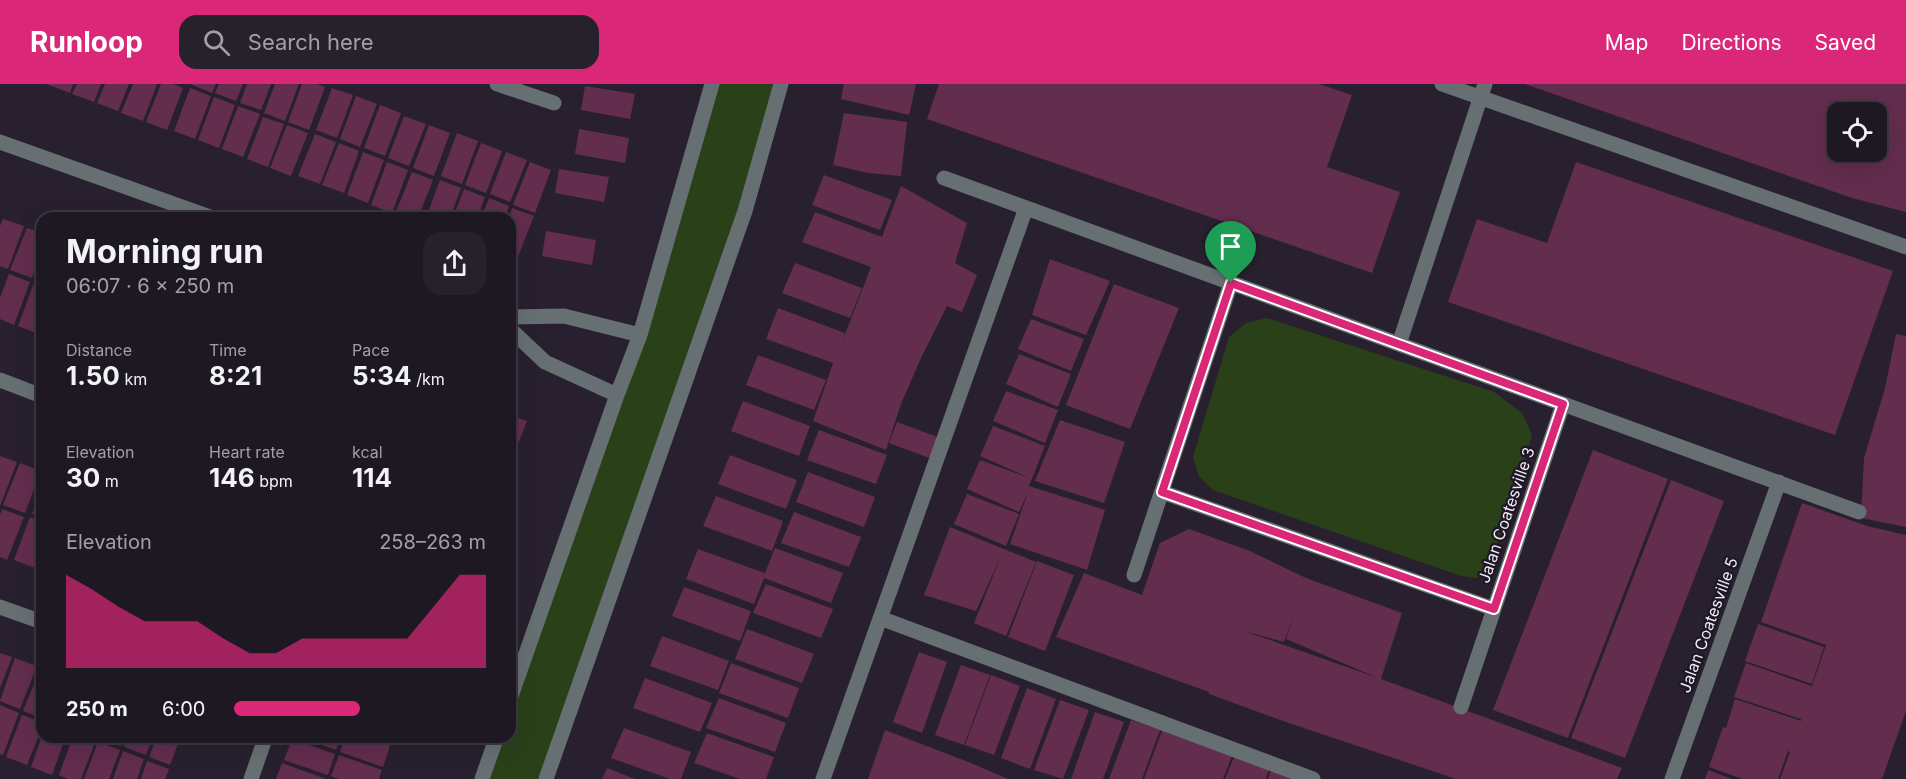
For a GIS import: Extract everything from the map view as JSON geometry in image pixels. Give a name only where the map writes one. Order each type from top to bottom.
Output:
[{"type":"street","points":[[497,84],[554,104]]},
{"type":"street","points":[[516,682],[640,334],[712,84]]},
{"type":"street","points":[[546,779],[745,211],[781,84]]},
{"type":"street","points":[[1442,84],[1483,91],[1906,247]]},
{"type":"street","points":[[1399,344],[1483,91]]},
{"type":"street","points":[[0,142],[196,212]]},
{"type":"street","points":[[944,178],[1859,512]]},
{"type":"street","points":[[823,779],[1026,208]]},
{"type":"street","points":[[1134,575],[1231,283]]},
{"type":"street","points":[[516,317],[564,316],[640,334]]},
{"type":"street","points":[[516,335],[545,362],[617,395]]},
{"type":"street","points":[[0,380],[36,394]]},
{"type":"street","name":"Jalan Coatesville 3","points":[[1461,707],[1563,404]]},
{"type":"street","name":"Jalan Coatesville 5","points":[[1672,779],[1779,483]]},
{"type":"street","points":[[1162,492],[1494,609]]},
{"type":"street","points":[[0,607],[36,620]]},
{"type":"street","points":[[880,618],[1313,779]]},
{"type":"street","points":[[251,779],[264,743]]},
{"type":"street","points":[[482,779],[495,743]]},
{"type":"green space","points":[[711,84],[781,84],[546,779],[482,779],[495,743],[516,743],[516,682],[578,505]]},
{"type":"green space","points":[[1267,318],[1494,392],[1522,413],[1532,435],[1490,567],[1477,578],[1461,576],[1213,490],[1199,476],[1193,457],[1229,337],[1246,323]]},
{"type":"building","points":[[46,84],[73,84],[70,93]]},
{"type":"building","points":[[77,84],[101,84],[94,102],[72,94]]},
{"type":"building","points":[[105,84],[129,84],[118,111],[97,103]]},
{"type":"building","points":[[133,84],[157,84],[143,121],[121,113]]},
{"type":"building","points":[[161,84],[173,84],[183,88],[167,130],[146,122]]},
{"type":"building","points":[[190,84],[216,84],[212,93]]},
{"type":"building","points":[[219,84],[243,84],[236,101],[215,93]]},
{"type":"building","points":[[247,84],[271,84],[261,110],[240,103]]},
{"type":"building","points":[[275,84],[299,84],[285,121],[264,113]]},
{"type":"building","points":[[302,84],[317,84],[325,87],[309,130],[288,122]]},
{"type":"building","points":[[844,84],[916,84],[909,115],[841,99]]},
{"type":"building","points":[[939,84],[1319,84],[1352,95],[1327,167],[1400,192],[1372,273],[927,119]]},
{"type":"building","points":[[1525,84],[1906,84],[1906,212],[1852,198]]},
{"type":"building","points":[[585,86],[635,94],[630,119],[581,110]]},
{"type":"building","points":[[190,88],[211,96],[195,139],[174,131]]},
{"type":"building","points":[[332,88],[353,95],[337,138],[316,130]]},
{"type":"building","points":[[356,96],[377,104],[360,147],[340,139]]},
{"type":"building","points":[[214,97],[235,105],[219,148],[198,140]]},
{"type":"building","points":[[380,105],[401,113],[385,156],[364,148]]},
{"type":"building","points":[[238,106],[260,114],[243,157],[222,149]]},
{"type":"building","points":[[844,113],[907,122],[901,176],[868,173],[833,165]]},
{"type":"building","points":[[404,116],[426,124],[409,166],[388,158]]},
{"type":"building","points":[[263,117],[284,124],[268,167],[247,159]]},
{"type":"building","points":[[287,125],[308,133],[291,176],[270,168]]},
{"type":"building","points":[[429,125],[450,133],[434,176],[413,168]]},
{"type":"building","points":[[579,129],[629,138],[625,163],[575,154]]},
{"type":"building","points":[[457,133],[478,141],[462,184],[441,176]]},
{"type":"building","points":[[315,134],[336,142],[320,184],[298,176]]},
{"type":"building","points":[[339,143],[359,151],[344,193],[322,185]]},
{"type":"building","points":[[481,143],[502,151],[486,193],[465,185]]},
{"type":"building","points":[[363,152],[384,160],[368,203],[347,195]]},
{"type":"building","points":[[506,152],[527,160],[510,202],[490,194]]},
{"type":"building","points":[[387,162],[408,170],[392,212],[371,205]]},
{"type":"building","points":[[530,162],[551,170],[535,213],[513,205]]},
{"type":"building","points":[[1576,162],[1893,271],[1835,435],[1448,302],[1477,219],[1547,243]]},
{"type":"building","points":[[559,169],[609,177],[604,202],[555,193]]},
{"type":"building","points":[[412,172],[433,180],[420,212],[396,212]]},
{"type":"building","points":[[824,175],[892,200],[880,230],[812,205]]},
{"type":"building","points":[[440,180],[461,188],[452,212],[428,212]]},
{"type":"building","points":[[901,186],[967,223],[955,263],[977,275],[962,312],[947,306],[901,404],[886,450],[813,421],[833,363],[766,339],[778,308],[845,333],[842,342],[871,267],[802,242],[815,212],[882,237]]},
{"type":"building","points":[[464,189],[485,197],[479,212],[455,212]]},
{"type":"building","points":[[489,198],[509,206],[507,212],[483,212]]},
{"type":"building","points":[[512,208],[534,216],[517,259],[516,212],[511,212]]},
{"type":"building","points":[[3,219],[24,226],[8,269],[0,266],[0,226]]},
{"type":"building","points":[[27,228],[36,231],[36,267],[32,278],[10,270]]},
{"type":"building","points":[[546,231],[596,240],[592,265],[542,256]]},
{"type":"building","points":[[1050,259],[1110,281],[1086,335],[1032,315]]},
{"type":"building","points":[[795,263],[862,288],[850,318],[782,293]]},
{"type":"building","points":[[9,274],[30,282],[14,325],[0,319],[0,298]]},
{"type":"building","points":[[34,283],[36,284],[36,333],[18,326]]},
{"type":"building","points":[[1114,284],[1179,308],[1130,429],[1066,405]]},
{"type":"building","points":[[1031,319],[1084,339],[1071,371],[1018,349]]},
{"type":"building","points":[[1896,334],[1906,336],[1906,527],[1861,518],[1864,458],[1885,388]]},
{"type":"building","points":[[1019,354],[1071,374],[1058,407],[1006,384]]},
{"type":"building","points":[[758,355],[826,380],[814,410],[746,385]]},
{"type":"building","points":[[1006,391],[1058,410],[1045,443],[993,421]]},
{"type":"building","points":[[743,401],[810,426],[799,456],[731,431]]},
{"type":"building","points":[[516,417],[527,421],[516,449]]},
{"type":"building","points":[[1060,420],[1125,442],[1104,503],[1035,481]]},
{"type":"building","points":[[897,422],[940,438],[932,459],[889,443]]},
{"type":"building","points":[[993,426],[1045,446],[1029,486],[1105,510],[1087,570],[1010,544],[1028,492],[1019,512],[967,489],[980,460],[1030,478],[980,456]]},
{"type":"building","points":[[819,430],[887,455],[876,484],[807,460]]},
{"type":"building","points":[[1593,450],[1668,479],[1568,738],[1493,710]]},
{"type":"building","points":[[730,455],[797,480],[786,509],[718,484]]},
{"type":"building","points":[[0,456],[17,462],[0,506]]},
{"type":"building","points":[[20,463],[36,469],[36,484],[25,513],[3,505]]},
{"type":"building","points":[[808,472],[875,497],[864,527],[796,502]]},
{"type":"building","points":[[1671,480],[1724,501],[1625,758],[1571,738]]},
{"type":"building","points":[[967,494],[1019,514],[1006,546],[954,524]]},
{"type":"building","points":[[716,496],[783,521],[772,551],[703,526]]},
{"type":"building","points":[[36,503],[36,516],[32,514]]},
{"type":"building","points":[[1802,503],[1867,526],[1906,535],[1906,711],[1882,779],[1780,779],[1790,752],[1788,751],[1778,779],[1743,779],[1709,767],[1723,727],[1726,728],[1735,699],[1801,721],[1801,719],[1734,697],[1746,663],[1812,686],[1826,645],[1761,622]]},
{"type":"building","points":[[2,509],[24,517],[7,560],[0,557]]},
{"type":"building","points":[[794,512],[861,537],[849,567],[781,543]]},
{"type":"building","points":[[30,517],[36,520],[35,568],[14,560]]},
{"type":"building","points":[[950,527],[1036,562],[1006,636],[974,623],[1002,554],[976,611],[924,595]]},
{"type":"building","points":[[1189,529],[1250,551],[1306,578],[1402,613],[1381,679],[1622,768],[1617,779],[1456,779],[1286,722],[1056,637],[1084,573],[1142,595],[1160,543]],"holes":[[[1293,617],[1286,639],[1378,678],[1244,631],[1284,642]]]},
{"type":"building","points":[[775,548],[843,573],[831,603],[764,578],[754,604],[686,579],[698,549],[765,573]]},
{"type":"building","points":[[1037,561],[1074,575],[1045,651],[1008,637]]},
{"type":"building","points":[[766,584],[833,609],[821,638],[753,613]]},
{"type":"building","points":[[684,587],[751,611],[740,641],[672,616]]},
{"type":"building","points":[[1758,624],[1824,647],[1812,684],[1745,661]]},
{"type":"building","points":[[747,629],[814,654],[802,683],[735,659]]},
{"type":"building","points":[[662,636],[729,661],[718,690],[650,666]]},
{"type":"building","points":[[919,652],[947,662],[922,733],[893,722]]},
{"type":"building","points":[[0,653],[12,657],[0,688]]},
{"type":"building","points":[[15,658],[36,666],[20,709],[0,701]]},
{"type":"building","points":[[731,663],[799,688],[788,718],[719,693]]},
{"type":"building","points":[[961,665],[990,675],[964,745],[935,735]]},
{"type":"building","points":[[991,675],[1020,686],[994,755],[965,745]]},
{"type":"building","points":[[645,678],[712,703],[700,732],[633,708]]},
{"type":"building","points":[[36,679],[36,716],[23,711]]},
{"type":"building","points":[[1027,688],[1056,699],[1030,769],[1001,758]]},
{"type":"building","points":[[719,698],[786,723],[775,752],[706,728]]},
{"type":"building","points":[[1060,700],[1089,710],[1063,779],[1034,770]]},
{"type":"building","points":[[0,705],[19,713],[3,755],[0,754]]},
{"type":"building","points":[[1095,712],[1124,722],[1103,779],[1071,779]]},
{"type":"building","points":[[22,715],[36,720],[36,742],[27,765],[6,757]]},
{"type":"building","points":[[1131,720],[1160,730],[1142,779],[1109,779]]},
{"type":"building","points":[[624,728],[691,752],[681,779],[670,779],[611,758]]},
{"type":"building","points":[[885,730],[971,763],[1008,779],[868,779]]},
{"type":"building","points":[[1162,731],[1232,756],[1223,779],[1144,779]]},
{"type":"building","points":[[707,733],[774,757],[766,779],[740,779],[694,763]]},
{"type":"building","points":[[40,743],[63,743],[52,775],[31,767]]},
{"type":"building","points":[[70,743],[95,743],[81,779],[68,779],[59,775]]},
{"type":"building","points":[[98,743],[120,750],[109,779],[84,779]]},
{"type":"building","points":[[126,743],[150,743],[146,755],[124,747]]},
{"type":"building","points":[[154,743],[178,743],[170,765],[149,757]]},
{"type":"building","points":[[290,743],[303,743],[335,754],[328,775],[284,760]]},
{"type":"building","points":[[316,743],[338,743],[336,750]]},
{"type":"building","points":[[343,743],[382,743],[390,746],[383,767],[340,752]]},
{"type":"building","points":[[123,751],[144,759],[137,779],[113,779]]},
{"type":"building","points":[[339,755],[382,770],[379,779],[339,779],[331,776]]},
{"type":"building","points":[[1234,757],[1269,770],[1266,779],[1225,779]]},
{"type":"building","points":[[147,761],[169,769],[165,779],[141,779]]},
{"type":"building","points":[[282,763],[326,779],[276,779]]},
{"type":"building","points":[[607,768],[635,779],[602,779]]},
{"type":"building","points":[[1271,770],[1295,779],[1268,779]]},
{"type":"building","points":[[1708,770],[1732,779],[1705,779]]},
{"type":"route","points":[[1231,283],[1563,404],[1494,609],[1162,492],[1231,283]]}]
